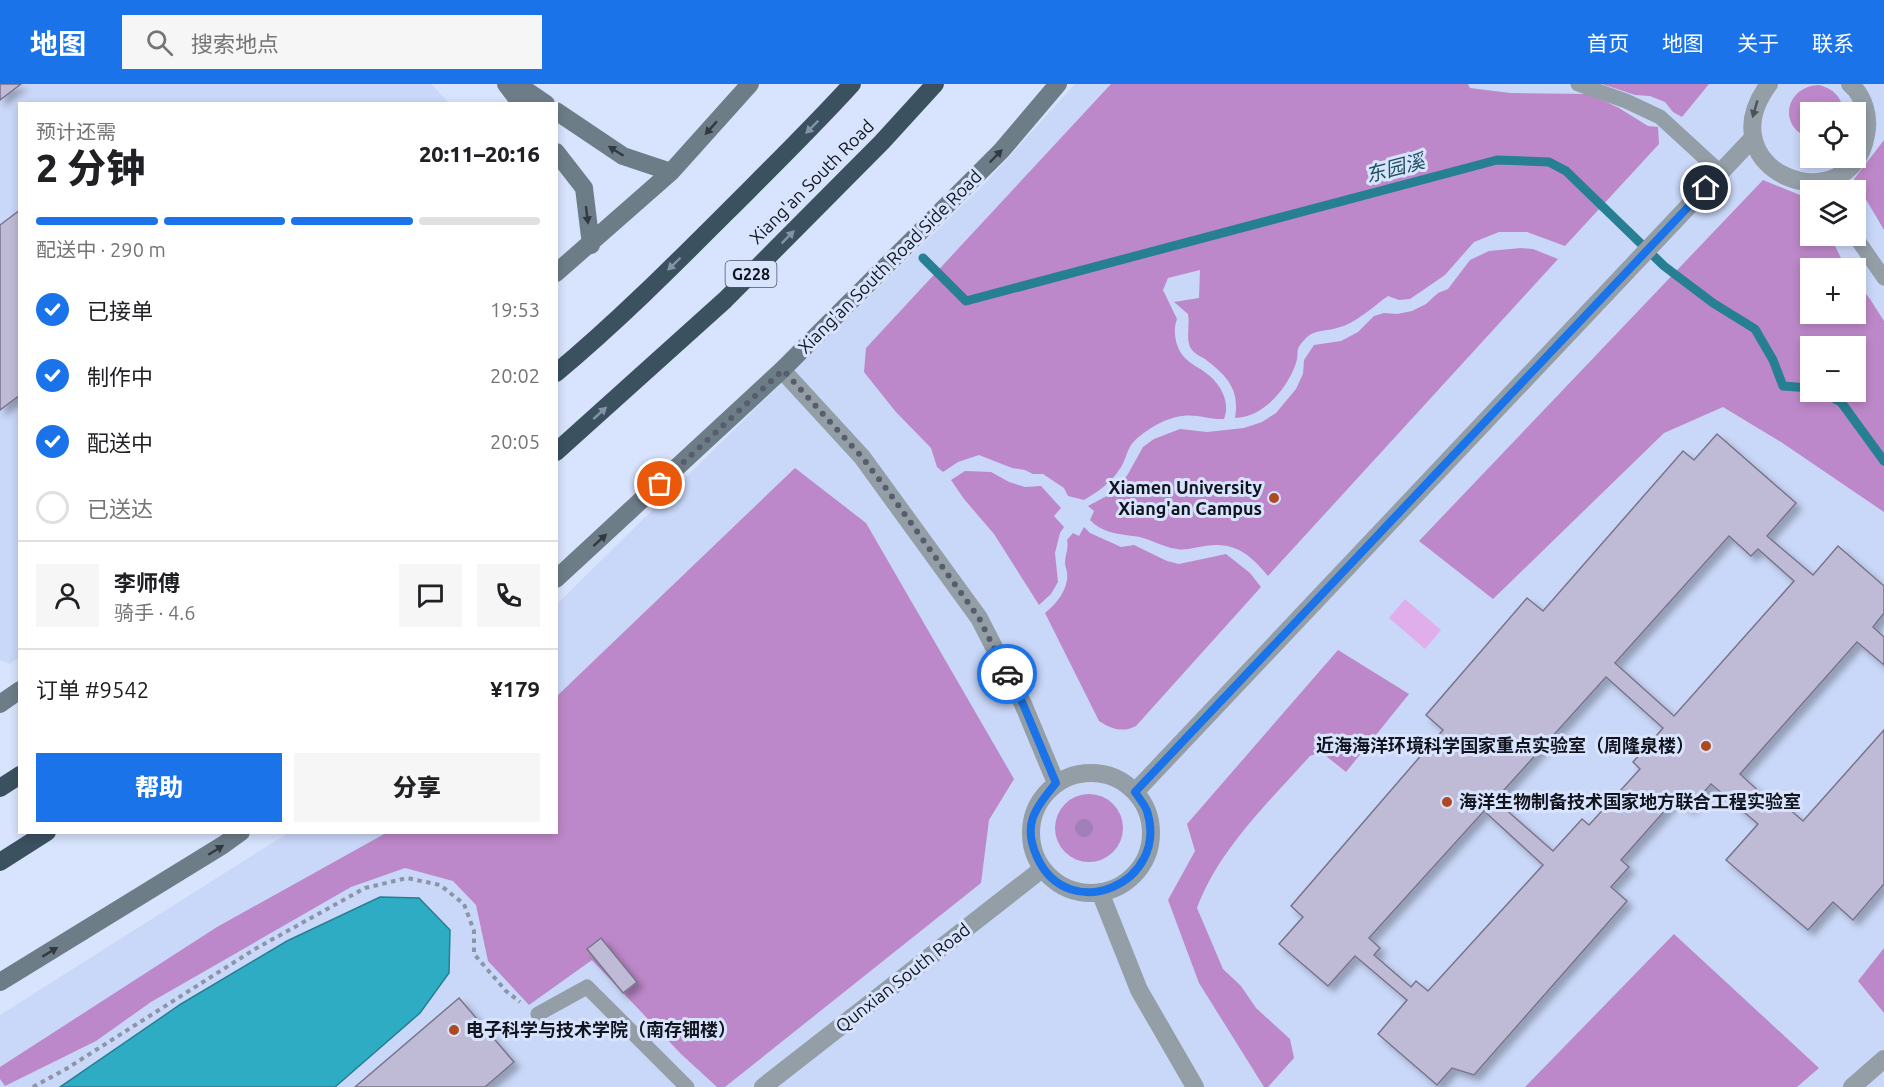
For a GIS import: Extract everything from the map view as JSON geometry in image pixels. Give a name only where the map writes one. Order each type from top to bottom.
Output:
[{"type":"highway","points":[[558,371],[586,348],[685,254],[852,84]]},
{"type":"highway","name":"Xiang'an South Road","points":[[558,450],[724,300],[882,142],[935,84]]},
{"type":"highway","points":[[0,788],[18,776]]},
{"type":"highway","points":[[0,862],[44,834]]},
{"type":"main road","points":[[506,84],[519,102]]},
{"type":"main road","points":[[517,84],[543,102]]},
{"type":"main road","points":[[558,271],[591,245],[671,172],[750,84]]},
{"type":"main road","name":"Xiang'an South Road Side Road","points":[[558,577],[783,370],[1001,151],[1058,84]]},
{"type":"main road","points":[[558,112],[623,156],[671,172]]},
{"type":"main road","points":[[558,155],[584,188],[591,245]]},
{"type":"main road","points":[[0,704],[18,691]]},
{"type":"main road","points":[[0,982],[238,834]]},
{"type":"street","points":[[1769,84],[1757,101],[1752,121],[1753,138],[1763,159],[1779,174],[1800,182]]},
{"type":"street","points":[[1831,180],[1853,163],[1876,122],[1851,84]]},
{"type":"street","points":[[1135,792],[1753,138]]},
{"type":"street","points":[[783,370],[862,457],[979,618],[1023,704],[1056,783]]},
{"type":"street","points":[[1096,772],[1117,778],[1135,792],[1147,810],[1152,834],[1147,854],[1136,872],[1120,886],[1100,892],[1079,892],[1059,885],[1042,869],[1032,846],[1030,828],[1036,808],[1056,783],[1075,774],[1096,772]]},
{"type":"street","name":"Qunxian South Road","points":[[763,1087],[1042,869]]},
{"type":"street","points":[[1100,892],[1139,990],[1195,1087]]},
{"type":"street","points":[[1852,1087],[1884,1059]]},
{"type":"lane","points":[[1578,84],[1626,101],[1660,117],[1720,172]]},
{"type":"lane","points":[[1862,246],[1884,278]]},
{"type":"lane","points":[[538,1014],[587,987],[687,1087]]},
{"type":"path","points":[[33,1087],[66,1069],[265,943],[365,888],[407,878],[440,885],[464,904],[474,931],[474,954],[506,991],[538,1014]]},
{"type":"shaded area","points":[[0,84],[431,84],[448,102],[18,102],[18,658],[10,664],[0,660]]},
{"type":"shaded area","name":"Xiamen University Xiang'an Campus","points":[[1075,84],[1884,84],[1884,1087],[0,1087],[0,1015],[286,834],[558,834],[558,603],[988,180]]},
{"type":"shaded area","points":[[1111,84],[1468,84],[1470,88],[1510,93],[1590,94],[1648,126],[1658,127],[1659,144],[1565,246],[1527,232],[1499,232],[1474,242],[1445,275],[1410,299],[1399,300],[1388,296],[1344,326],[1314,333],[1307,337],[1298,349],[1297,361],[1291,375],[1279,393],[1264,408],[1245,417],[1235,418],[1236,399],[1225,377],[1191,349],[1188,339],[1188,314],[1174,302],[1199,298],[1200,270],[1168,278],[1163,290],[1177,319],[1175,335],[1177,346],[1186,359],[1204,371],[1220,387],[1226,406],[1224,419],[1183,416],[1154,426],[1131,445],[1121,467],[1112,479],[1084,500],[1068,496],[1064,488],[1043,474],[1033,474],[1012,468],[979,455],[958,462],[943,472],[937,467],[931,448],[895,411],[864,372],[866,348]]},
{"type":"shaded area","points":[[1602,84],[1709,84],[1682,117],[1673,112],[1665,102]]},
{"type":"shaded area","points":[[1819,85],[1829,89],[1841,102],[1800,102],[1800,133],[1793,126],[1789,117],[1789,108],[1799,92],[1807,87]]},
{"type":"shaded area","points":[[1884,140],[1884,230],[1866,199],[1866,180],[1854,179],[1862,168],[1866,168],[1866,163]]},
{"type":"shaded area","points":[[1763,180],[1800,195],[1800,246],[1835,246],[1841,258],[1800,258],[1800,324],[1866,324],[1866,294],[1884,321],[1884,512],[1781,442],[1723,407],[1664,433],[1493,599],[1419,541]]},
{"type":"shaded area","points":[[1533,249],[1558,259],[1268,576],[1255,561],[1233,547],[1215,545],[1184,550],[1171,548],[1144,538],[1109,532],[1090,520],[1094,511],[1088,506],[1116,491],[1143,447],[1154,439],[1180,429],[1207,432],[1244,428],[1262,422],[1276,413],[1296,389],[1303,374],[1304,360],[1314,345],[1341,341],[1358,332],[1374,316],[1412,311],[1426,304],[1438,293],[1448,289],[1470,260],[1489,251]]},
{"type":"shaded area","points":[[795,468],[866,523],[1014,779],[989,820],[981,883],[725,1087],[717,1087],[681,1054],[592,960],[529,1005],[488,961],[476,905],[453,881],[405,868],[351,887],[151,1002],[96,1041],[5,1086],[0,1079],[0,1067],[217,927],[384,834],[558,834],[558,695]]},
{"type":"shaded area","points":[[965,471],[991,472],[1009,482],[1025,487],[1041,486],[1061,508],[1054,516],[1064,527],[1060,533],[1055,553],[1058,582],[1051,594],[1039,605],[994,534],[951,480]]},
{"type":"shaded area","points":[[1084,527],[1090,533],[1121,547],[1134,545],[1167,561],[1179,564],[1226,554],[1250,573],[1261,587],[1136,726],[1122,730],[1099,721],[1045,613],[1058,600],[1066,584],[1067,540],[1073,533],[1079,536]]},
{"type":"shaded area","points":[[1405,599],[1441,630],[1425,649],[1389,618]]},
{"type":"shaded area","points":[[1338,650],[1409,694],[1346,772],[1321,752],[1310,756],[1246,827],[1218,866],[1197,908],[1223,969],[1241,986],[1256,1008],[1290,1039],[1294,1058],[1268,1087],[1264,1087],[1199,983],[1168,900],[1195,851],[1187,824]]},
{"type":"shaded area","points":[[1096,794],[1108,800],[1117,809],[1123,821],[1121,841],[1113,852],[1096,862],[1082,862],[1065,852],[1057,841],[1055,821],[1065,804],[1076,796]]},
{"type":"shaded area","points":[[1674,934],[1819,1068],[1797,1087],[1525,1087]]},
{"type":"shaded area","points":[[1884,948],[1884,1013],[1858,981]]},
{"type":"water","points":[[380,897],[419,898],[450,930],[449,973],[420,1013],[335,1087],[60,1087],[181,1004],[287,941]]},
{"type":"building","points":[[0,84],[21,84],[0,100]]},
{"type":"building","points":[[18,212],[18,396],[0,410],[0,225]]},
{"type":"building","name":"近海海洋环境科学国家重点实验室（周隆泉楼）","points":[[1717,434],[1796,503],[1767,536],[1813,575],[1838,546],[1884,586],[1884,613],[1873,627],[1884,637],[1884,665],[1857,642],[1740,774],[1775,806],[1780,801],[1803,821],[1884,730],[1884,884],[1853,920],[1833,902],[1808,930],[1726,860],[1758,824],[1711,784],[1689,809],[1676,798],[1621,860],[1629,867],[1611,887],[1627,901],[1474,1075],[1452,1068],[1437,1085],[1378,1034],[1407,1000],[1355,956],[1328,986],[1279,944],[1303,917],[1291,906],[1443,730],[1426,715],[1527,598],[1543,611],[1683,451],[1694,460]],"holes":[[[1729,536],[1751,556],[1758,549],[1794,581],[1674,716],[1615,663]],[[1606,677],[1663,728],[1633,762],[1640,769],[1589,825],[1582,819],[1553,851],[1495,800]],[[1484,811],[1543,865],[1428,991],[1416,981],[1411,987],[1374,955],[1380,948],[1369,938]]]},
{"type":"building","points":[[601,938],[637,982],[623,993],[587,949]]},
{"type":"building","name":"电子科学与技术学院（南存钿楼）","points":[[459,998],[514,1062],[485,1087],[355,1087]]},
{"type":"waterway","name":"东园溪","points":[[923,258],[966,301],[1497,160],[1549,162],[1566,171],[1664,266],[1713,303],[1755,329],[1773,360],[1783,386],[1800,387]]},
{"type":"waterway","name":"东园溪","points":[[1841,402],[1884,461]]},
{"type":"way so far","points":[[660,484],[783,370],[862,457],[888,491],[979,618],[1007,674]]},
{"type":"place","name":"Xiamen University Xiang'an Campus","points":[[1274,498]]},
{"type":"place","name":"近海海洋环境科学国家重点实验室（周隆泉楼）","points":[[1706,746]]},
{"type":"place","name":"海洋生物制备技术国家地方联合工程实验室","points":[[1447,802]]},
{"type":"place","name":"电子科学与技术学院（南存钿楼）","points":[[454,1030]]},
{"type":"route","points":[[1007,674],[1023,704],[1056,783],[1036,808],[1030,828],[1032,846],[1042,869],[1059,885],[1079,892],[1100,892],[1120,886],[1136,872],[1147,854],[1152,834],[1147,810],[1135,792],[1706,188]]}]
